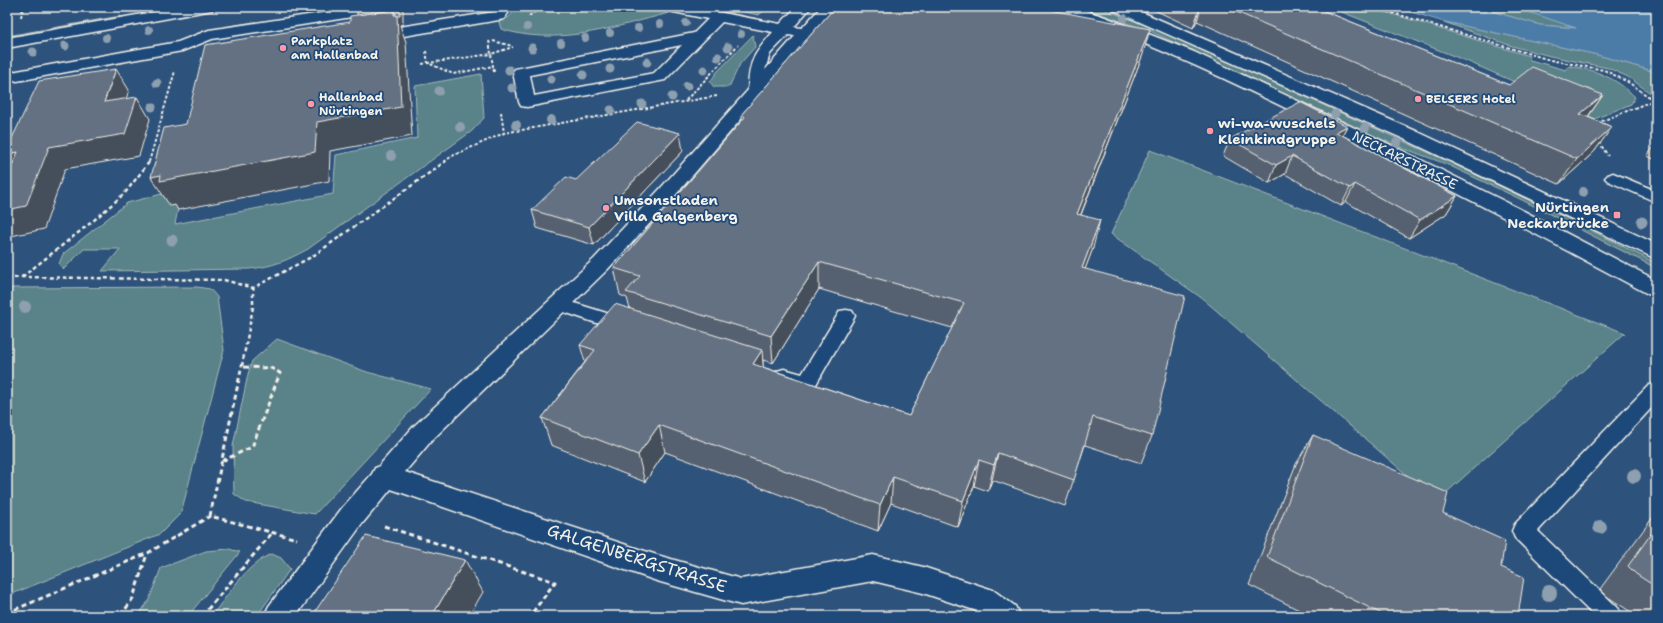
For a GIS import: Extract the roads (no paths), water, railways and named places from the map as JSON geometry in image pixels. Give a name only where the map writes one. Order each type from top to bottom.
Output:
[{"type":"street","points":[[7,29],[133,7]]},
{"type":"street","points":[[7,43],[207,7]]},
{"type":"street","points":[[17,76],[182,46],[209,35],[260,34],[390,7]]},
{"type":"street","points":[[356,38],[499,16],[505,7]]},
{"type":"street","points":[[668,7],[807,34]]},
{"type":"street","points":[[756,91],[757,69],[763,52],[804,7]]},
{"type":"street","points":[[279,616],[328,547],[384,476],[423,433],[513,345],[601,264],[666,194],[829,7]]},
{"type":"street","name":"NECKARSTRASSE","points":[[1060,7],[1100,20],[1188,55],[1393,153],[1509,211],[1656,289]]},
{"type":"street","name":"NECKARSTRASSE","points":[[1118,7],[1410,135],[1656,252]]},
{"type":"street","points":[[699,37],[521,72],[527,102],[659,77],[699,37],[718,17]]},
{"type":"street","name":"GALGENBERGSTRASSE","points":[[384,476],[658,568],[741,592],[873,568],[923,580],[983,599],[1005,616]]},
{"type":"lane","points":[[1613,178],[1656,197]]},
{"type":"lane","points":[[558,304],[641,330]]},
{"type":"lane","points":[[769,371],[807,383],[846,316]]},
{"type":"lane","points":[[1610,616],[1523,531],[1656,390]]},
{"type":"water","points":[[1394,7],[1477,7],[1540,25],[1576,28],[1514,7],[1656,7],[1656,72],[1598,55],[1441,21]]},
{"type":"place","name":"Parkplatz am Hallenbad","points":[[283,48]]},
{"type":"place","name":"BELSERS Hotel","points":[[1418,99]]},
{"type":"place","name":"Hallenbad Nürtingen","points":[[311,104]]},
{"type":"place","name":"wi-wa-wuschels Kleinkindgruppe","points":[[1210,131]]},
{"type":"place","name":"Umsonstladen Villa Galgenberg","points":[[606,208]]},
{"type":"place","name":"Nürtingen Neckarbrücke","points":[[1617,215]]}]
